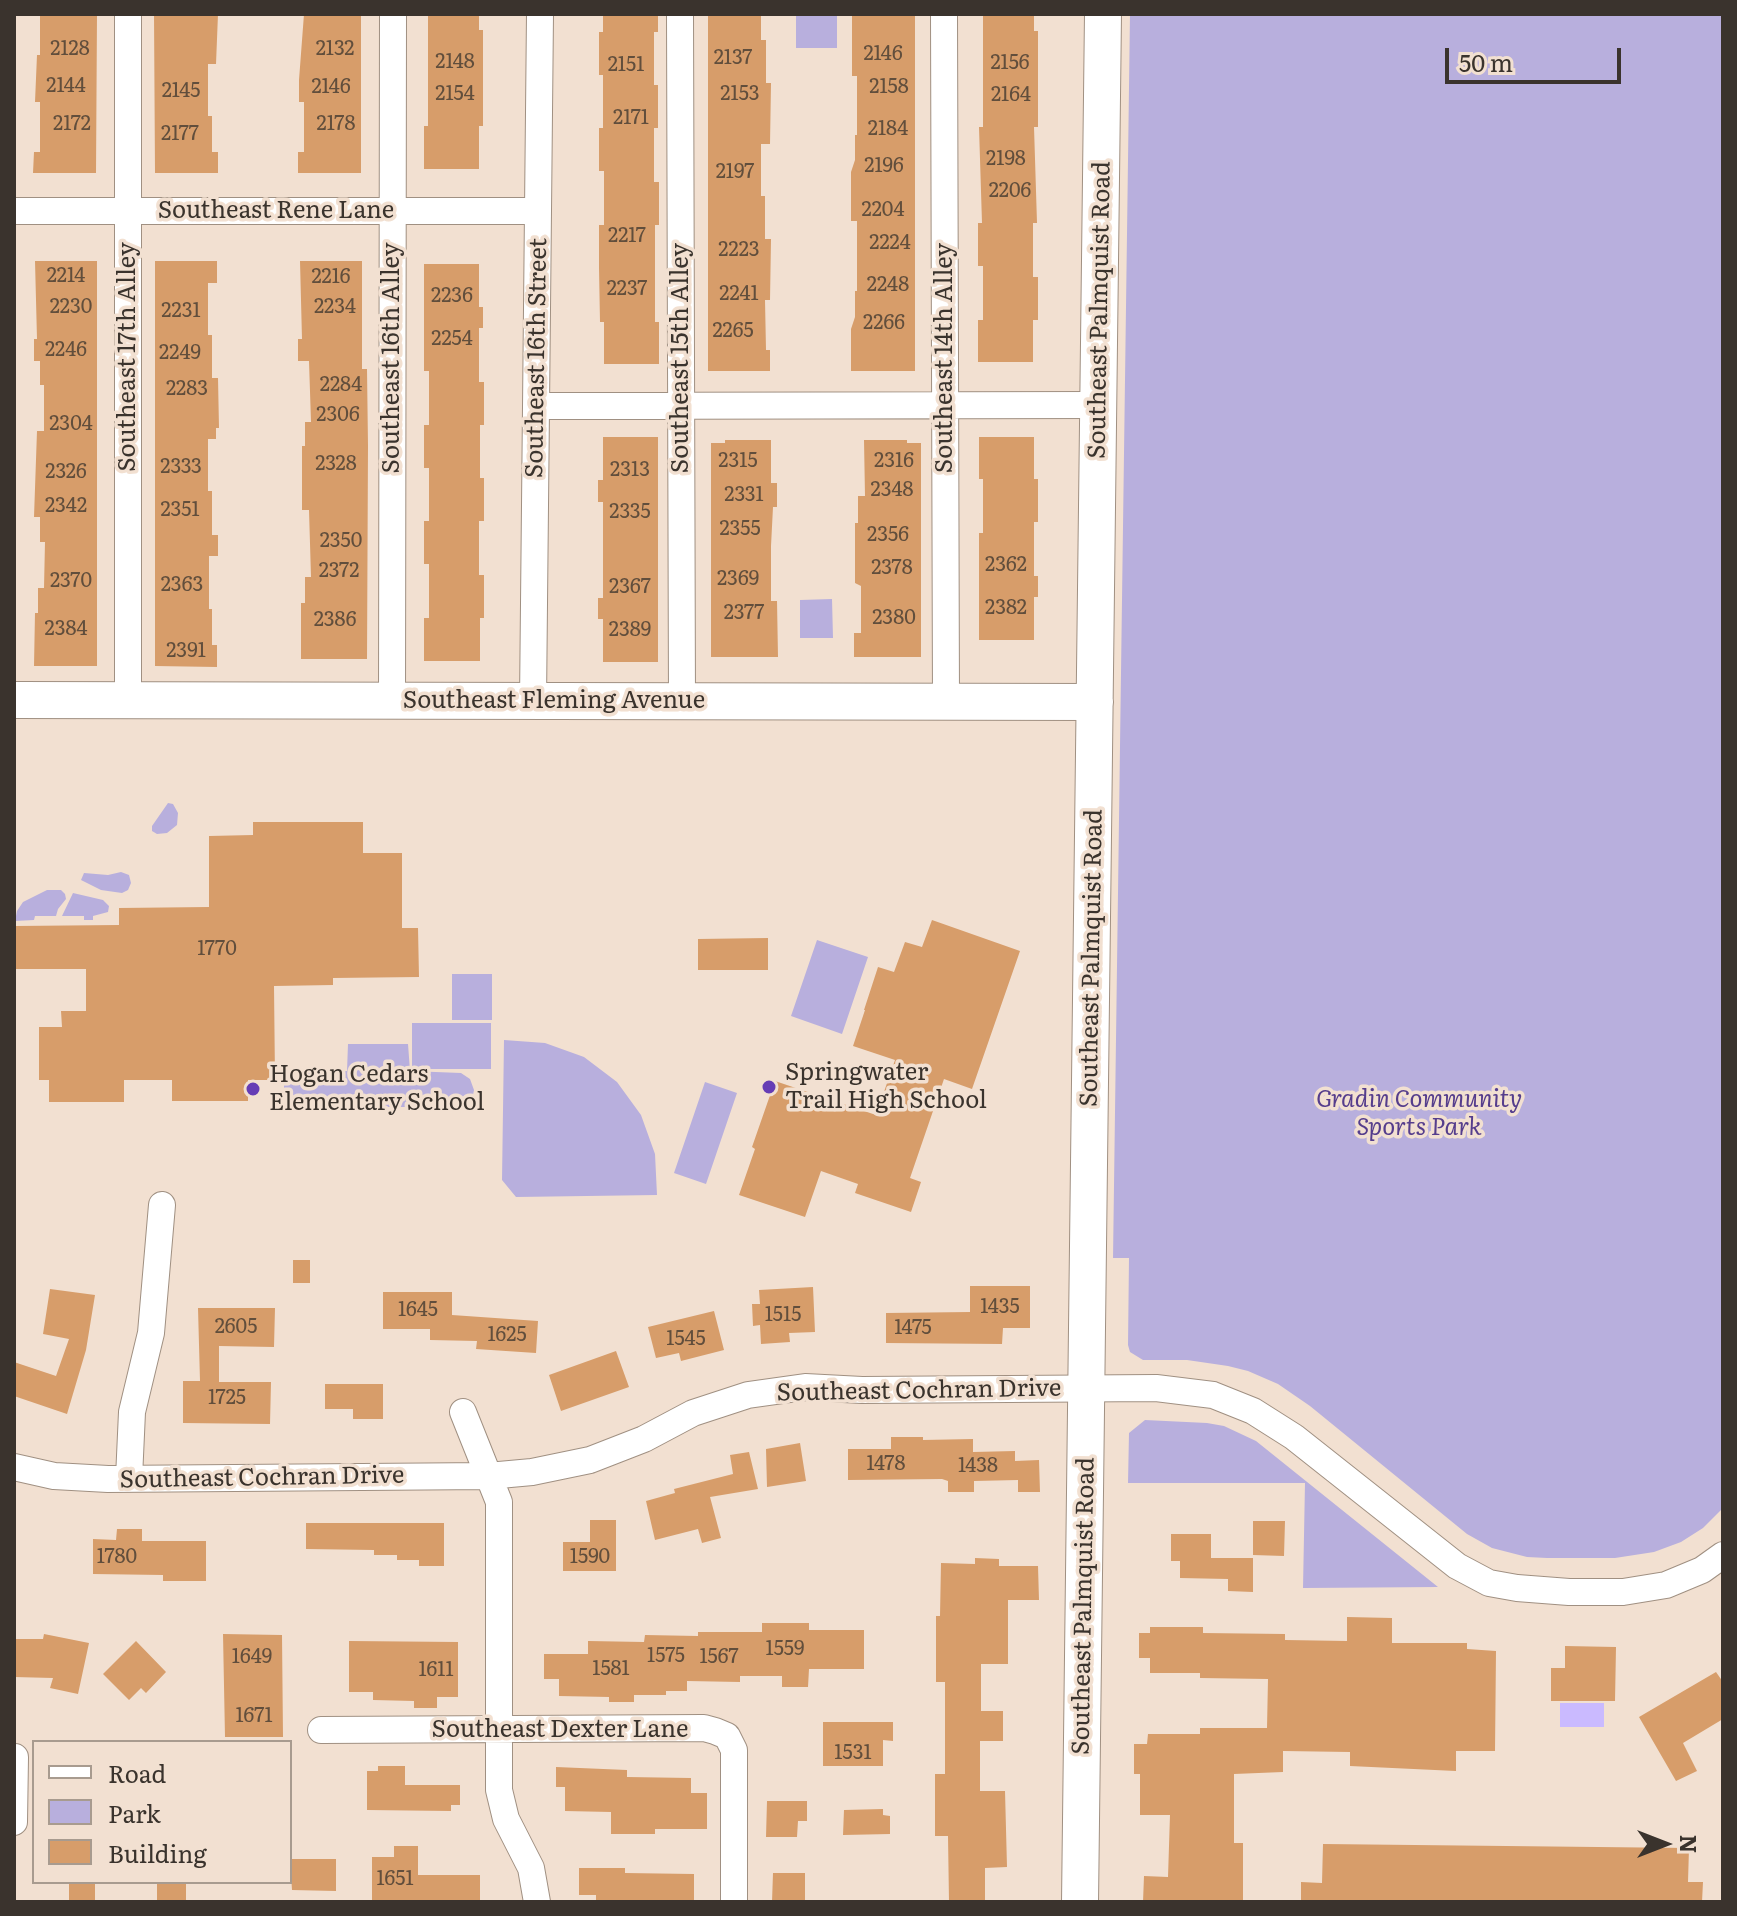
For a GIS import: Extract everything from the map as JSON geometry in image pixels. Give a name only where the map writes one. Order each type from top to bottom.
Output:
[{"type":"main road","name":"Southeast Palmquist Road","points":[[1080,1902],[1103,14]]},
{"type":"main road","name":"Southeast Fleming Avenue","points":[[14,700],[1095,702]]},
{"type":"street","name":"Southeast 17th Alley","points":[[128,14],[128,700]]},
{"type":"street","name":"Southeast 16th Alley","points":[[392,701],[393,14]]},
{"type":"street","name":"Southeast 16th Street","points":[[533,701],[540,14]]},
{"type":"street","name":"Southeast 15th Alley","points":[[680,14],[682,702]]},
{"type":"street","name":"Southeast 14th Alley","points":[[944,14],[946,702]]},
{"type":"street","name":"Southeast Rene Lane","points":[[14,211],[538,211]]},
{"type":"street","points":[[536,406],[1099,405]]},
{"type":"street","points":[[129,1478],[132,1412],[151,1333],[162,1205]]},
{"type":"street","name":"Southeast Cochran Drive","points":[[14,1467],[54,1476],[129,1478],[488,1476],[532,1472],[590,1460],[644,1439],[693,1413],[748,1395],[805,1387],[862,1390],[1156,1388],[1213,1395],[1253,1411],[1294,1437],[1457,1566],[1489,1583],[1569,1592],[1623,1592],[1666,1585],[1702,1570],[1723,1555]]},
{"type":"street","points":[[463,1412],[499,1502],[499,1790],[501,1806],[531,1868],[537,1902]]},
{"type":"street","name":"Southeast Dexter Lane","points":[[321,1730],[704,1728],[727,1736],[734,1750],[736,1778],[734,1902]]},
{"type":"street","points":[[14,1822],[15,1757]]},
{"type":"green space","points":[[796,14],[837,14],[837,48],[796,48]]},
{"type":"green space","name":"Gradin Community Sports Park","points":[[1130,14],[1723,14],[1723,1508],[1703,1528],[1681,1542],[1654,1552],[1615,1558],[1547,1558],[1527,1557],[1492,1548],[1467,1534],[1310,1406],[1278,1384],[1228,1366],[1187,1360],[1143,1360],[1130,1352],[1129,1258],[1113,1258]]},
{"type":"green space","points":[[832,599],[833,638],[800,638],[800,600]]},
{"type":"green space","points":[[168,803],[173,804],[178,813],[177,825],[167,833],[157,834],[152,831],[152,826]]},
{"type":"green space","points":[[121,872],[129,875],[131,883],[128,890],[122,893],[101,890],[81,880],[84,873],[108,875]]},
{"type":"green space","points":[[47,890],[61,890],[65,894],[66,899],[56,916],[35,916],[34,920],[15,921],[23,902]]},
{"type":"green space","points":[[73,893],[103,900],[109,906],[108,912],[93,916],[93,920],[84,920],[84,916],[62,916]]},
{"type":"green space","points":[[817,940],[868,957],[842,1034],[791,1016]]},
{"type":"green space","points":[[452,974],[492,974],[492,1020],[452,1020]]},
{"type":"green space","points":[[412,1023],[491,1023],[491,1069],[412,1069]]},
{"type":"green space","points":[[504,1040],[545,1043],[584,1057],[617,1082],[641,1115],[655,1154],[657,1195],[516,1197],[502,1180]]},
{"type":"green space","points":[[348,1044],[408,1044],[410,1071],[461,1073],[470,1079],[473,1095],[467,1104],[460,1107],[299,1107],[287,1101],[284,1085],[294,1074],[347,1071]]},
{"type":"green space","points":[[705,1082],[737,1093],[706,1184],[674,1173]]},
{"type":"green space","points":[[1145,1420],[1224,1426],[1256,1441],[1438,1587],[1303,1588],[1305,1483],[1128,1483],[1129,1433]]},
{"type":"shaded area","points":[[1560,1703],[1604,1703],[1604,1727],[1560,1727]]},
{"type":"building","points":[[40,14],[97,14],[96,173],[33,173],[34,152],[40,152],[40,102],[35,102]]},
{"type":"building","points":[[154,14],[218,14],[216,64],[208,64],[208,116],[212,116],[212,152],[218,152],[218,173],[155,173]]},
{"type":"building","points":[[304,14],[361,14],[361,173],[298,173],[298,152],[304,152],[304,102],[299,102],[299,80]]},
{"type":"building","points":[[428,14],[479,14],[479,30],[483,30],[483,126],[479,126],[479,169],[424,169],[424,126],[428,126]]},
{"type":"building","points":[[603,14],[658,14],[658,32],[654,32],[658,128],[654,128],[654,182],[659,182],[659,225],[655,225],[655,322],[659,322],[659,364],[604,364],[599,268],[599,225],[604,225],[604,171],[599,171],[603,75],[599,75],[599,32],[603,32]]},
{"type":"building","points":[[708,14],[761,14],[761,40],[766,40],[766,83],[771,83],[770,144],[761,144],[761,196],[765,196],[765,239],[771,239],[770,300],[765,300],[766,350],[770,350],[770,371],[708,371]]},
{"type":"building","points":[[852,14],[915,14],[915,371],[851,371],[851,329],[857,291],[857,221],[851,221],[851,172],[857,135],[857,76],[852,76]]},
{"type":"building","points":[[983,14],[1034,14],[1034,31],[1038,31],[1038,127],[1034,127],[1037,223],[1033,223],[1033,277],[1038,277],[1038,320],[1033,320],[1033,362],[978,362],[978,320],[983,320],[983,266],[978,266],[978,223],[982,223],[979,127],[983,127]]},
{"type":"building","points":[[35,261],[97,261],[97,666],[34,666],[35,613],[38,613],[38,588],[44,588],[45,542],[40,542],[40,517],[34,517],[37,431],[44,431],[44,385],[40,385],[40,361],[34,361],[34,339],[37,339]]},
{"type":"building","points":[[155,261],[217,261],[217,283],[208,283],[208,335],[212,335],[212,378],[218,378],[219,428],[216,428],[216,439],[208,439],[208,491],[212,491],[212,535],[218,535],[218,556],[209,556],[209,609],[212,609],[212,645],[217,645],[217,667],[155,666]]},
{"type":"building","points":[[300,261],[362,261],[362,369],[367,369],[368,446],[367,659],[301,659],[301,603],[305,603],[305,577],[311,577],[309,510],[302,510],[302,446],[305,446],[305,422],[311,422],[309,361],[298,361],[298,339],[302,339]]},
{"type":"building","points":[[424,264],[479,264],[479,307],[483,307],[483,328],[479,328],[479,382],[484,382],[480,478],[484,478],[484,521],[479,521],[479,575],[484,575],[484,618],[480,618],[480,661],[424,661],[424,618],[429,618],[429,564],[424,564],[424,521],[429,521],[429,468],[424,468],[424,425],[429,425],[429,371],[424,371]]},
{"type":"building","points":[[603,437],[658,437],[658,662],[603,662],[603,619],[598,619],[598,598],[603,598],[603,502],[598,502],[598,480],[603,480]]},
{"type":"building","points":[[979,437],[1034,437],[1038,522],[1034,522],[1034,576],[1038,576],[1038,597],[1034,597],[1034,640],[979,640],[979,533],[983,533],[983,479],[979,479]]},
{"type":"building","points":[[725,440],[771,440],[771,483],[777,483],[777,507],[773,507],[771,601],[777,601],[778,657],[711,657],[711,443],[725,443]]},
{"type":"building","points":[[864,440],[921,443],[921,657],[854,657],[854,633],[861,633],[861,586],[855,583],[855,523],[858,523],[858,496],[865,496]]},
{"type":"building","points":[[253,822],[363,822],[363,853],[402,853],[402,928],[418,928],[419,977],[333,978],[333,985],[274,986],[275,1080],[248,1080],[248,1101],[172,1101],[172,1080],[124,1080],[124,1102],[49,1102],[49,1080],[39,1080],[39,1027],[62,1027],[61,1011],[86,1011],[86,969],[16,969],[16,926],[119,925],[119,908],[209,907],[209,836],[253,835]]},
{"type":"building","points":[[932,920],[1020,951],[972,1089],[944,1079],[910,1178],[921,1182],[911,1212],[855,1193],[858,1184],[821,1171],[805,1217],[739,1195],[775,1081],[876,1115],[895,1060],[853,1046],[878,967],[894,972],[905,942],[922,947]]},
{"type":"building","points":[[768,938],[768,970],[698,970],[698,939]]},
{"type":"building","points":[[293,1260],[310,1260],[310,1283],[293,1283]]},
{"type":"building","points":[[970,1286],[1030,1286],[1030,1328],[1003,1328],[1002,1344],[886,1343],[886,1313],[970,1312]]},
{"type":"building","points":[[813,1287],[815,1332],[789,1333],[790,1342],[761,1344],[760,1325],[753,1326],[752,1304],[760,1304],[759,1290]]},
{"type":"building","points":[[50,1289],[95,1295],[86,1350],[67,1414],[14,1396],[14,1362],[56,1376],[69,1339],[43,1334]]},
{"type":"building","points":[[383,1292],[452,1292],[452,1315],[538,1321],[536,1353],[476,1349],[477,1341],[430,1340],[430,1329],[383,1329]]},
{"type":"building","points":[[198,1308],[275,1308],[274,1347],[219,1346],[219,1382],[271,1382],[270,1424],[183,1423],[183,1381],[200,1381]]},
{"type":"building","points":[[714,1311],[724,1350],[681,1361],[679,1353],[656,1358],[648,1327]]},
{"type":"building","points":[[616,1351],[629,1387],[561,1411],[549,1375]]},
{"type":"building","points":[[325,1384],[383,1384],[383,1419],[353,1419],[353,1409],[325,1409]]},
{"type":"building","points":[[891,1437],[973,1439],[973,1452],[1015,1451],[1015,1461],[1039,1460],[1040,1492],[1018,1492],[1018,1480],[974,1481],[974,1492],[948,1492],[948,1481],[942,1479],[848,1480],[848,1449],[891,1449]]},
{"type":"building","points":[[800,1443],[806,1481],[767,1487],[766,1449]]},
{"type":"building","points":[[749,1452],[758,1489],[710,1497],[721,1538],[702,1543],[698,1529],[655,1540],[646,1501],[675,1493],[674,1489],[733,1474],[730,1455]]},
{"type":"building","points":[[590,1520],[616,1520],[616,1571],[563,1571],[563,1542],[590,1542]]},
{"type":"building","points":[[1253,1521],[1285,1521],[1284,1556],[1253,1555]]},
{"type":"building","points":[[306,1523],[444,1523],[444,1566],[419,1566],[419,1560],[397,1560],[397,1555],[374,1555],[374,1550],[306,1549]]},
{"type":"building","points":[[117,1529],[142,1529],[142,1541],[206,1541],[206,1581],[163,1581],[163,1575],[93,1574],[93,1539],[116,1540]]},
{"type":"building","points":[[1171,1534],[1211,1534],[1211,1558],[1253,1558],[1253,1592],[1228,1591],[1228,1579],[1180,1578],[1180,1561],[1171,1561]]},
{"type":"building","points":[[975,1558],[999,1559],[999,1566],[1038,1566],[1039,1600],[1008,1600],[1008,1664],[981,1664],[981,1711],[1003,1711],[1003,1741],[980,1741],[980,1791],[1005,1791],[1007,1867],[985,1868],[985,1902],[949,1902],[948,1836],[935,1836],[935,1774],[945,1774],[945,1682],[936,1682],[936,1616],[940,1616],[941,1563],[975,1564]]},
{"type":"building","points":[[1347,1617],[1392,1618],[1392,1643],[1467,1643],[1467,1649],[1496,1651],[1495,1751],[1456,1751],[1456,1771],[1350,1766],[1350,1752],[1283,1751],[1283,1772],[1234,1774],[1234,1843],[1243,1843],[1243,1902],[1143,1902],[1144,1876],[1168,1877],[1170,1815],[1140,1815],[1140,1774],[1134,1774],[1134,1744],[1147,1744],[1148,1734],[1200,1734],[1200,1728],[1267,1728],[1268,1679],[1200,1678],[1200,1673],[1150,1673],[1150,1658],[1139,1658],[1139,1633],[1150,1633],[1150,1627],[1203,1627],[1203,1633],[1285,1634],[1285,1640],[1347,1641]]},
{"type":"building","points":[[762,1623],[809,1623],[809,1630],[864,1630],[864,1669],[809,1669],[808,1687],[782,1687],[782,1676],[740,1676],[740,1682],[687,1681],[687,1691],[666,1691],[666,1695],[634,1695],[634,1702],[609,1702],[609,1697],[559,1696],[559,1679],[544,1679],[544,1654],[588,1654],[588,1641],[644,1642],[645,1635],[762,1632]]},
{"type":"building","points":[[44,1634],[89,1643],[78,1694],[50,1688],[53,1678],[14,1677],[14,1639],[43,1639]]},
{"type":"building","points":[[223,1634],[282,1635],[283,1737],[225,1737]]},
{"type":"building","points":[[136,1641],[166,1672],[146,1693],[141,1688],[129,1700],[103,1674]]},
{"type":"building","points":[[349,1641],[458,1642],[458,1697],[437,1697],[437,1708],[414,1708],[414,1701],[373,1700],[373,1692],[349,1692]]},
{"type":"building","points":[[1565,1646],[1616,1647],[1615,1701],[1551,1701],[1551,1668],[1565,1668]]},
{"type":"building","points":[[1716,1672],[1723,1682],[1723,1719],[1683,1743],[1697,1771],[1676,1781],[1639,1717]]},
{"type":"building","points":[[823,1722],[893,1722],[893,1741],[883,1740],[883,1766],[823,1766]]},
{"type":"building","points":[[378,1766],[405,1766],[405,1785],[460,1785],[460,1805],[451,1805],[451,1811],[367,1810],[367,1771],[378,1771]]},
{"type":"building","points":[[556,1767],[627,1770],[627,1777],[691,1778],[691,1793],[707,1793],[707,1829],[655,1829],[655,1834],[611,1834],[611,1812],[565,1811],[565,1787],[556,1787]]},
{"type":"building","points":[[767,1801],[807,1801],[807,1821],[798,1821],[797,1837],[766,1837]]},
{"type":"building","points":[[883,1809],[883,1815],[890,1816],[890,1834],[843,1835],[844,1810]]},
{"type":"building","points":[[1323,1844],[1689,1848],[1688,1882],[1703,1882],[1702,1902],[1301,1902],[1301,1882],[1322,1883]]},
{"type":"building","points":[[394,1846],[418,1846],[418,1875],[480,1875],[480,1902],[372,1902],[372,1857],[394,1857]]},
{"type":"building","points":[[292,1859],[336,1859],[336,1891],[292,1890]]},
{"type":"building","points":[[579,1868],[625,1868],[625,1873],[694,1874],[694,1902],[596,1902],[596,1895],[579,1895]]},
{"type":"building","points":[[773,1873],[805,1873],[805,1902],[772,1902]]},
{"type":"building","points":[[69,1884],[95,1884],[95,1902],[69,1902]]},
{"type":"building","points":[[157,1884],[186,1884],[186,1902],[157,1902]]},
{"type":"place","name":"Springwater Trail High School","points":[[769,1087]]},
{"type":"place","name":"Hogan Cedars Elementary School","points":[[253,1089]]}]
